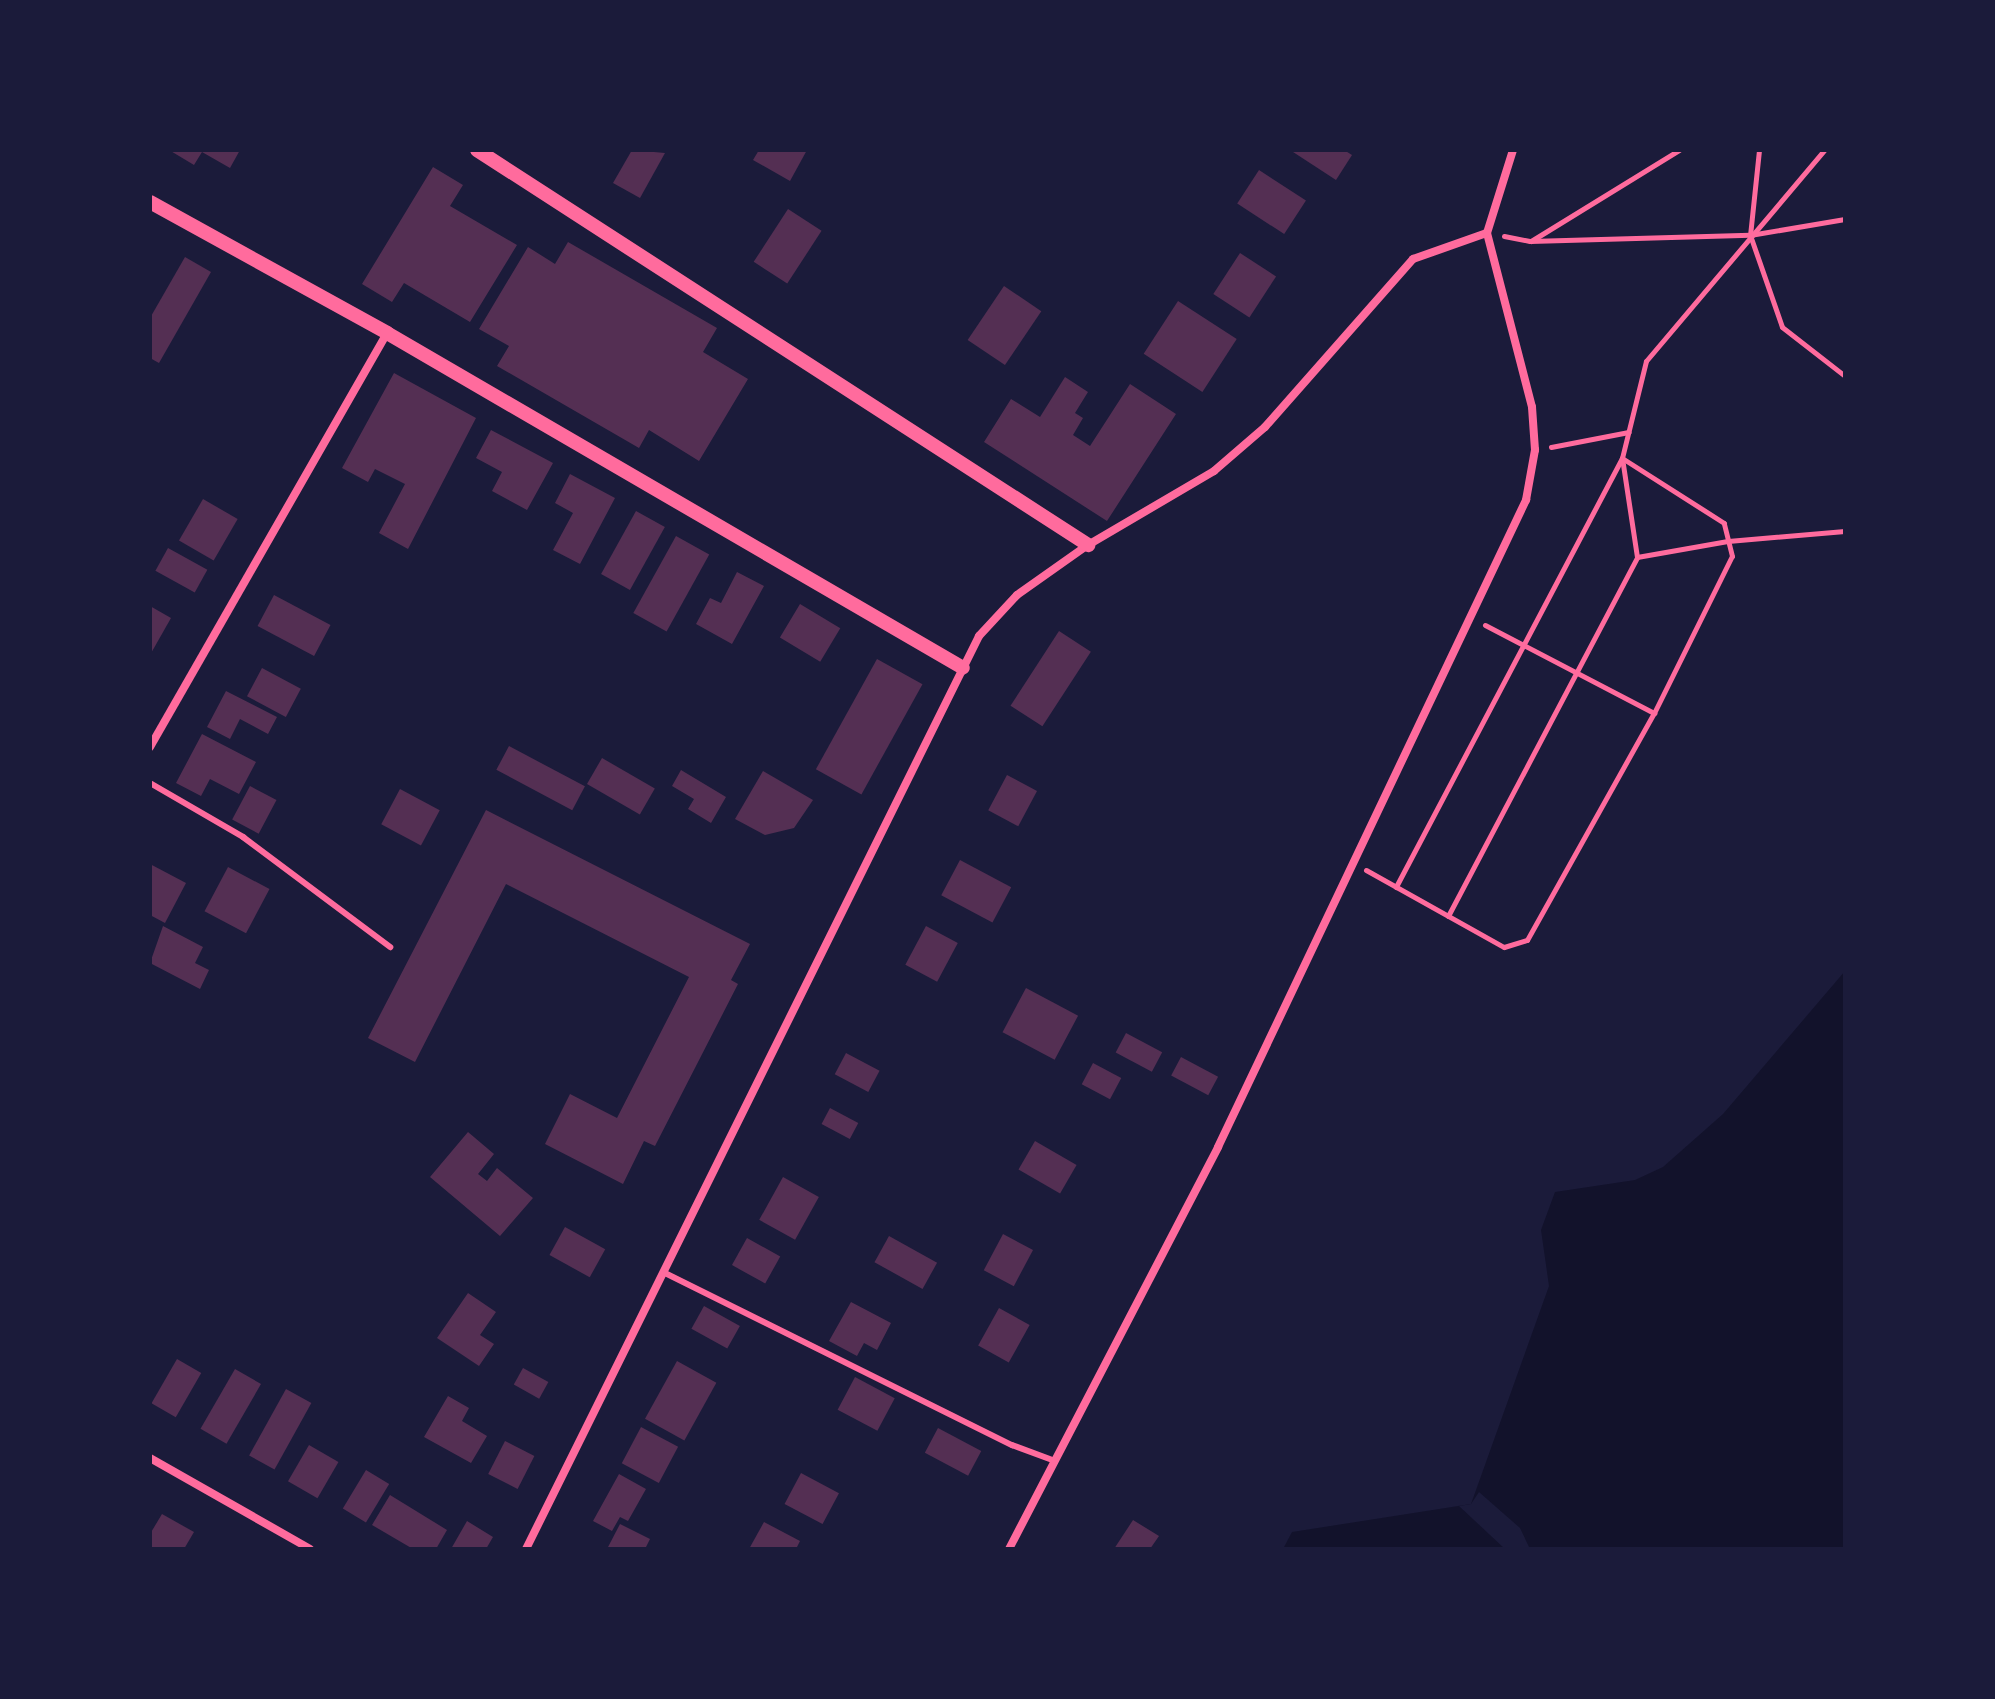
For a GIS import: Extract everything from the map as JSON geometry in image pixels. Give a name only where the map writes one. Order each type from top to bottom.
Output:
[{"type":"street","points":[[477,150],[1088,545]]},
{"type":"street","points":[[1009,1549],[1218,1147],[1473,620],[1526,500],[1535,450],[1532,407],[1487,233],[1513,150]]},
{"type":"street","points":[[150,202],[387,333],[963,668]]},
{"type":"street","points":[[526,1549],[963,668],[997,614],[1088,545],[1168,502],[1265,427],[1413,259],[1487,233]]},
{"type":"street","points":[[150,747],[387,333]]},
{"type":"street","points":[[150,1458],[310,1549]]},
{"type":"lane","points":[[150,783],[243,837],[390,947]]},
{"type":"lane","points":[[663,1272],[1012,1445],[1055,1461]]},
{"type":"path","points":[[1530,241],[1679,150]]},
{"type":"path","points":[[1759,150],[1750,235],[1782,327],[1845,376]]},
{"type":"path","points":[[1396,887],[1622,458],[1646,361],[1824,150]]},
{"type":"path","points":[[1487,233],[1530,241],[1750,235],[1845,219]]},
{"type":"path","points":[[1535,450],[1629,432]]},
{"type":"path","points":[[1355,864],[1504,947],[1527,940],[1654,713],[1732,556],[1724,523],[1622,458]]},
{"type":"path","points":[[1448,916],[1637,557],[1622,458]]},
{"type":"path","points":[[1637,557],[1728,541],[1845,531]]},
{"type":"path","points":[[1473,620],[1525,643],[1574,673],[1654,713]]},
{"type":"shaded area","points":[[1845,971],[1845,1549],[1283,1549],[1292,1532],[1471,1504],[1549,1286],[1541,1230],[1555,1192],[1635,1180],[1663,1167],[1723,1114]]},
{"type":"pier","points":[[1479,1492],[1520,1528],[1530,1549],[1505,1549],[1459,1506],[1471,1504]]},
{"type":"building","points":[[169,150],[240,150],[230,168],[202,152],[194,165]]},
{"type":"building","points":[[632,150],[665,153],[640,198],[613,183]]},
{"type":"building","points":[[759,150],[807,150],[790,181],[753,160]]},
{"type":"building","points":[[1290,150],[1344,150],[1352,155],[1336,180]]},
{"type":"building","points":[[433,167],[463,185],[450,206],[517,245],[470,322],[404,283],[392,302],[362,284]]},
{"type":"building","points":[[1259,170],[1306,200],[1284,234],[1237,204]]},
{"type":"building","points":[[788,209],[822,231],[787,284],[754,262]]},
{"type":"building","points":[[568,242],[717,328],[703,352],[748,379],[699,461],[649,430],[639,448],[497,366],[509,346],[479,329],[528,247],[555,264]]},
{"type":"building","points":[[1240,253],[1276,276],[1249,318],[1213,294]]},
{"type":"building","points":[[185,257],[211,272],[159,363],[150,358],[150,318]]},
{"type":"building","points":[[1004,286],[1041,311],[1005,365],[968,340]]},
{"type":"building","points":[[1178,301],[1237,339],[1202,392],[1144,354]]},
{"type":"building","points":[[394,373],[476,418],[408,549],[379,533],[405,484],[375,469],[368,482],[342,468]]},
{"type":"building","points":[[1065,377],[1088,392],[1075,413],[1083,418],[1073,435],[1090,446],[1130,384],[1176,414],[1107,521],[984,442],[1011,399],[1040,417]]},
{"type":"building","points":[[491,430],[553,463],[527,510],[492,491],[502,472],[476,458]]},
{"type":"building","points":[[570,474],[615,498],[580,564],[553,550],[573,513],[555,503]]},
{"type":"building","points":[[203,499],[238,519],[214,561],[179,541]]},
{"type":"building","points":[[636,511],[665,527],[630,590],[601,574]]},
{"type":"building","points":[[676,536],[709,554],[667,631],[633,613]]},
{"type":"building","points":[[168,548],[207,570],[195,593],[155,571]]},
{"type":"building","points":[[737,572],[764,586],[732,644],[696,624],[710,598],[721,603]]},
{"type":"building","points":[[274,595],[331,625],[314,656],[258,626]]},
{"type":"building","points":[[800,604],[840,628],[820,662],[780,637]]},
{"type":"building","points":[[150,606],[171,618],[150,655]]},
{"type":"building","points":[[1059,631],[1091,652],[1042,726],[1011,706]]},
{"type":"building","points":[[877,659],[922,684],[861,794],[816,769]]},
{"type":"building","points":[[262,668],[301,689],[286,717],[247,696]]},
{"type":"building","points":[[226,691],[277,717],[268,734],[240,719],[230,739],[207,727]]},
{"type":"building","points":[[202,734],[256,762],[239,794],[210,779],[201,796],[176,783]]},
{"type":"building","points":[[509,746],[585,786],[572,810],[496,770]]},
{"type":"building","points":[[602,758],[655,788],[640,814],[587,784]]},
{"type":"building","points":[[681,770],[726,797],[711,823],[688,809],[694,799],[672,786]]},
{"type":"building","points":[[763,771],[813,800],[794,828],[765,835],[735,819]]},
{"type":"building","points":[[1007,775],[1037,791],[1018,826],[988,810]]},
{"type":"building","points":[[250,786],[276,800],[259,834],[232,820]]},
{"type":"building","points":[[400,789],[440,810],[421,845],[381,824]]},
{"type":"building","points":[[486,810],[750,944],[731,980],[738,984],[655,1146],[644,1141],[623,1184],[545,1144],[570,1094],[617,1118],[689,977],[506,884],[415,1062],[368,1038]]},
{"type":"building","points":[[960,860],[1011,887],[992,923],[941,895]]},
{"type":"building","points":[[150,864],[186,883],[165,923],[150,915]]},
{"type":"building","points":[[228,867],[269,889],[246,933],[205,911]]},
{"type":"building","points":[[163,926],[203,947],[195,963],[209,970],[200,989],[150,963]]},
{"type":"building","points":[[926,926],[958,943],[937,982],[905,965]]},
{"type":"building","points":[[1026,988],[1078,1016],[1055,1060],[1003,1032]]},
{"type":"building","points":[[1126,1033],[1162,1052],[1152,1072],[1116,1052]]},
{"type":"building","points":[[846,1053],[880,1071],[868,1092],[835,1074]]},
{"type":"building","points":[[1181,1057],[1218,1077],[1208,1095],[1171,1076]]},
{"type":"building","points":[[1093,1063],[1121,1078],[1110,1099],[1082,1084]]},
{"type":"building","points":[[830,1108],[858,1123],[850,1139],[822,1124]]},
{"type":"building","points":[[468,1132],[494,1154],[478,1174],[487,1181],[497,1168],[533,1198],[500,1236],[430,1177]]},
{"type":"building","points":[[1035,1141],[1077,1165],[1060,1194],[1018,1170]]},
{"type":"building","points":[[783,1177],[819,1197],[795,1240],[759,1220]]},
{"type":"building","points":[[565,1227],[605,1249],[590,1277],[549,1255]]},
{"type":"building","points":[[1003,1234],[1033,1250],[1014,1286],[984,1270]]},
{"type":"building","points":[[889,1236],[937,1263],[923,1289],[874,1262]]},
{"type":"building","points":[[747,1238],[780,1256],[765,1284],[732,1265]]},
{"type":"building","points":[[468,1293],[496,1312],[480,1335],[494,1344],[479,1366],[437,1338]]},
{"type":"building","points":[[851,1302],[891,1323],[877,1350],[864,1343],[857,1356],[829,1341]]},
{"type":"building","points":[[704,1306],[740,1326],[727,1349],[691,1329]]},
{"type":"building","points":[[999,1308],[1030,1325],[1009,1363],[978,1346]]},
{"type":"building","points":[[177,1359],[201,1373],[176,1417],[152,1403]]},
{"type":"building","points":[[677,1361],[716,1383],[684,1441],[645,1419]]},
{"type":"building","points":[[523,1368],[548,1382],[539,1399],[514,1385]]},
{"type":"building","points":[[235,1369],[261,1384],[226,1444],[200,1429]]},
{"type":"building","points":[[855,1377],[895,1398],[877,1431],[838,1410]]},
{"type":"building","points":[[286,1389],[311,1403],[275,1470],[249,1455]]},
{"type":"building","points":[[448,1396],[469,1408],[462,1421],[487,1436],[471,1463],[424,1437]]},
{"type":"building","points":[[641,1427],[678,1447],[659,1483],[622,1463]]},
{"type":"building","points":[[938,1428],[981,1451],[968,1476],[925,1453]]},
{"type":"building","points":[[505,1441],[534,1456],[518,1489],[488,1474]]},
{"type":"building","points":[[309,1445],[338,1462],[317,1498],[288,1481]]},
{"type":"building","points":[[366,1470],[389,1484],[366,1522],[343,1509]]},
{"type":"building","points":[[801,1473],[839,1493],[823,1524],[785,1504]]},
{"type":"building","points":[[619,1474],[646,1489],[628,1521],[620,1517],[612,1531],[593,1521]]},
{"type":"building","points":[[390,1495],[447,1530],[436,1549],[413,1549],[372,1525]]},
{"type":"building","points":[[162,1514],[194,1532],[184,1549],[150,1549],[150,1534]]},
{"type":"building","points":[[1133,1520],[1159,1536],[1150,1549],[1114,1549]]},
{"type":"building","points":[[467,1521],[493,1537],[486,1549],[451,1549]]},
{"type":"building","points":[[764,1522],[800,1541],[796,1549],[749,1549]]},
{"type":"building","points":[[620,1524],[650,1539],[645,1549],[607,1549]]}]
